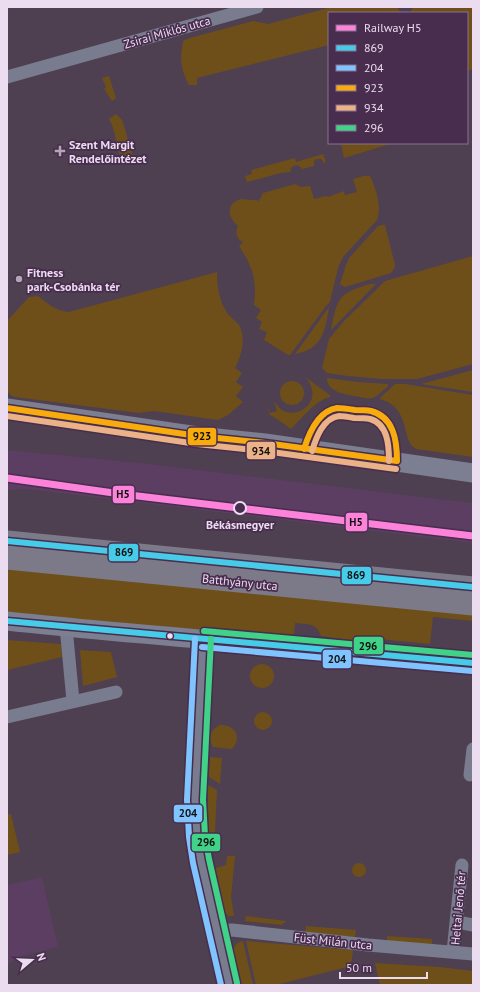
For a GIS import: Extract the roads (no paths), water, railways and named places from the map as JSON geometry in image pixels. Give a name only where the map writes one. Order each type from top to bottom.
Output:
[{"type":"main road","points":[[7,408],[473,473]]},
{"type":"main road","name":"Batthyány utca","points":[[7,541],[473,587]]},
{"type":"main road","name":"Batthyány utca","points":[[7,559],[473,605]]},
{"type":"main road","points":[[7,621],[473,663]]},
{"type":"street","name":"Zsirai Miklós utca","points":[[7,77],[257,7]]},
{"type":"street","points":[[66,627],[73,701]]},
{"type":"street","points":[[203,639],[195,800],[200,855],[229,985]]},
{"type":"street","points":[[7,717],[116,692]]},
{"type":"street","points":[[470,775],[473,748]]},
{"type":"street","name":"Heltai Jenő tér","points":[[453,952],[462,865]]},
{"type":"street","points":[[457,922],[473,925]]},
{"type":"street","name":"Füst Milán utca","points":[[216,932],[232,930],[368,945],[473,954]]},
{"type":"rail line","name":"H5","points":[[7,478],[121,494],[473,536]]},
{"type":"place","name":"Szent Margit Rendelőintézet","points":[[60,151]]},
{"type":"place","name":"Fitness park-Csobánka tér","points":[[19,279]]},
{"type":"place","name":"Békásmegyer","points":[[240,508]]}]
